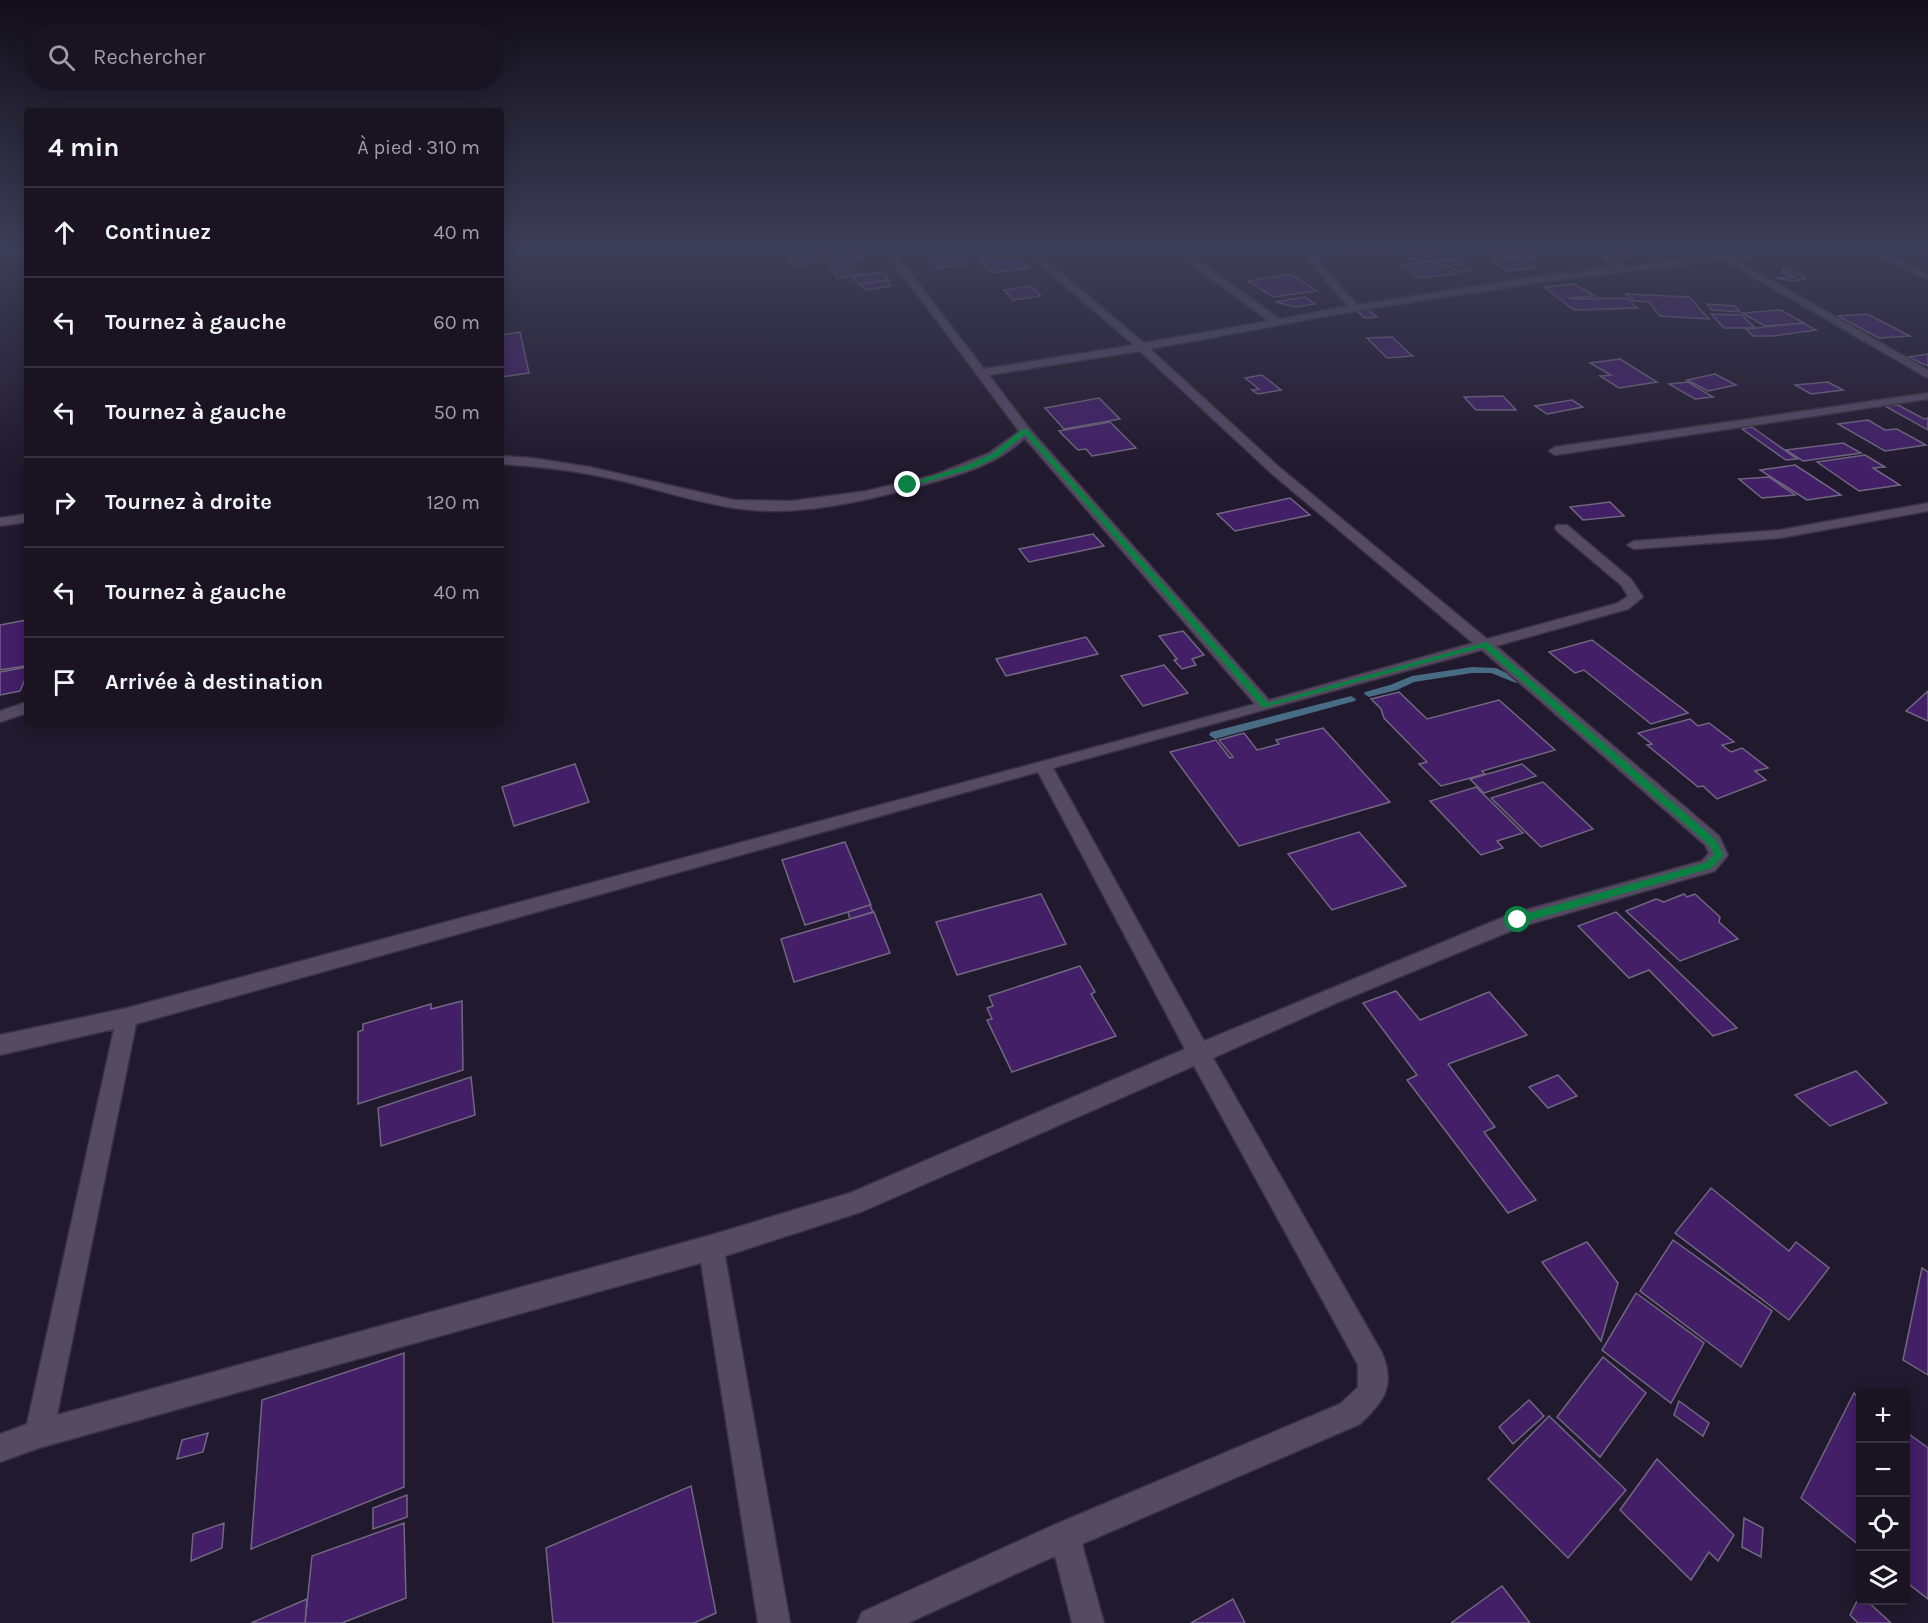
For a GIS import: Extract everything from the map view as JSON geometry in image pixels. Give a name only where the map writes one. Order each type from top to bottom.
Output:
[{"type":"street","points":[[944,324],[1025,431],[1266,706]]},
{"type":"street","points":[[0,1448],[39,1434],[711,1248],[852,1204],[1334,995],[1518,920],[1708,866],[1719,855],[1712,841],[1484,644],[1275,470],[1115,324]]},
{"type":"street","points":[[982,373],[1275,324]]},
{"type":"street","points":[[1845,324],[1928,374]]},
{"type":"street","points":[[1556,451],[1928,396]]},
{"type":"street","points":[[504,460],[536,461],[610,473],[736,504],[789,505],[844,498],[908,485],[968,467],[994,456],[1025,431]]},
{"type":"street","points":[[1634,545],[1780,534],[1928,507]]},
{"type":"street","points":[[0,522],[24,518]]},
{"type":"street","points":[[0,1045],[127,1017],[1043,765],[1266,706],[1623,606],[1636,597],[1626,582],[1562,528]]},
{"type":"street","points":[[0,717],[24,708]]},
{"type":"street","points":[[873,1623],[1065,1536],[1350,1414],[1372,1394],[1372,1363],[1199,1054],[1043,765]]},
{"type":"street","points":[[39,1434],[127,1017]]},
{"type":"street","points":[[711,1248],[774,1623]]},
{"type":"street","points":[[1065,1536],[1088,1623]]},
{"type":"building","points":[[1720,324],[1751,324],[1755,328],[1724,328]]},
{"type":"building","points":[[1761,324],[1794,324],[1765,326]]},
{"type":"building","points":[[1804,324],[1816,330],[1772,336],[1753,336],[1746,329]]},
{"type":"building","points":[[1852,324],[1886,324],[1910,336],[1879,338]]},
{"type":"building","points":[[520,332],[529,373],[504,377],[504,335]]},
{"type":"building","points":[[1392,337],[1413,356],[1387,358],[1367,338]]},
{"type":"building","points":[[1928,354],[1928,366],[1908,357]]},
{"type":"building","points":[[1620,359],[1657,382],[1619,388],[1600,376],[1611,375],[1590,363]]},
{"type":"building","points":[[1715,374],[1736,385],[1708,391],[1687,380]]},
{"type":"building","points":[[1262,375],[1281,390],[1258,394],[1252,390],[1259,389],[1245,378]]},
{"type":"building","points":[[1688,382],[1713,397],[1695,399],[1669,384]]},
{"type":"building","points":[[1828,382],[1843,390],[1811,394],[1795,385]]},
{"type":"building","points":[[1503,396],[1516,410],[1476,410],[1464,397]]},
{"type":"building","points":[[1099,398],[1120,419],[1064,429],[1045,408]]},
{"type":"building","points":[[1572,400],[1583,407],[1547,414],[1535,406]]},
{"type":"building","points":[[1898,405],[1924,419],[1928,418],[1928,430],[1885,406]]},
{"type":"building","points":[[1868,420],[1885,430],[1897,429],[1926,445],[1885,451],[1838,424]]},
{"type":"building","points":[[1110,422],[1136,448],[1092,456],[1086,449],[1078,450],[1059,431]]},
{"type":"building","points":[[1752,427],[1797,459],[1786,460],[1742,429]]},
{"type":"building","points":[[1843,443],[1861,453],[1803,461],[1786,450]]},
{"type":"building","points":[[1865,455],[1885,467],[1873,468],[1900,485],[1859,491],[1817,462]]},
{"type":"building","points":[[1795,465],[1841,495],[1807,500],[1760,470]]},
{"type":"building","points":[[1769,477],[1795,495],[1762,498],[1739,479]]},
{"type":"building","points":[[1290,498],[1310,515],[1235,531],[1217,514]]},
{"type":"building","points":[[1610,502],[1624,516],[1583,520],[1570,507]]},
{"type":"building","points":[[1093,534],[1104,546],[1029,562],[1019,549]]},
{"type":"building","points":[[24,621],[24,666],[0,670],[0,625]]},
{"type":"building","points":[[1183,631],[1204,655],[1192,659],[1196,665],[1182,669],[1159,636]]},
{"type":"building","points":[[1086,637],[1098,654],[1006,676],[996,659]]},
{"type":"building","points":[[1592,640],[1688,713],[1651,724],[1584,670],[1575,673],[1549,652]]},
{"type":"building","points":[[1164,665],[1188,693],[1143,706],[1121,676]]},
{"type":"building","points":[[24,668],[24,682],[20,691],[0,695],[0,672]]},
{"type":"building","points":[[1928,691],[1928,721],[1906,711]]},
{"type":"building","points":[[1399,692],[1427,719],[1499,700],[1555,750],[1482,771],[1485,774],[1441,786],[1419,764],[1427,762],[1384,718],[1381,709],[1371,699]]},
{"type":"building","points":[[1690,719],[1698,726],[1709,723],[1734,742],[1722,745],[1731,752],[1742,748],[1768,768],[1755,771],[1766,780],[1717,799],[1703,786],[1698,787],[1647,745],[1652,744],[1638,733]]},
{"type":"building","points":[[1323,728],[1390,802],[1239,846],[1170,752],[1216,740],[1230,758],[1233,757],[1219,740],[1244,733],[1257,750],[1279,744],[1276,740]]},
{"type":"building","points":[[575,764],[589,802],[514,826],[502,787]]},
{"type":"building","points":[[1522,764],[1536,776],[1484,793],[1470,779]]},
{"type":"building","points":[[1543,782],[1593,829],[1541,847],[1491,798]]},
{"type":"building","points":[[1476,787],[1523,833],[1497,841],[1503,848],[1481,855],[1430,801]]},
{"type":"building","points":[[1359,832],[1406,886],[1332,910],[1288,854]]},
{"type":"building","points":[[845,842],[871,905],[805,925],[782,860]]},
{"type":"building","points":[[1041,894],[1066,944],[957,975],[936,922]]},
{"type":"building","points":[[1684,894],[1687,897],[1695,894],[1720,917],[1719,922],[1738,939],[1680,961],[1626,911],[1656,899],[1664,902]]},
{"type":"building","points":[[870,905],[873,912],[850,919],[848,912]]},
{"type":"building","points":[[874,912],[890,953],[794,982],[781,939]]},
{"type":"building","points":[[1616,912],[1737,1028],[1713,1036],[1649,970],[1629,978],[1578,926]]},
{"type":"building","points":[[1080,966],[1095,992],[1091,994],[1116,1036],[1012,1072],[987,1020],[992,1019],[987,1008],[993,1006],[989,996]]},
{"type":"building","points":[[1396,991],[1420,1020],[1489,992],[1527,1035],[1448,1064],[1495,1127],[1484,1132],[1536,1200],[1508,1213],[1407,1080],[1417,1075],[1363,1003]]},
{"type":"building","points":[[462,1001],[463,1070],[358,1104],[358,1032],[363,1030],[363,1024],[431,1004],[431,1009]]},
{"type":"building","points":[[1856,1071],[1887,1103],[1830,1126],[1795,1095]]},
{"type":"building","points":[[1558,1075],[1577,1096],[1548,1108],[1529,1087]]},
{"type":"building","points":[[471,1077],[475,1115],[381,1146],[378,1108]]},
{"type":"building","points":[[1711,1188],[1789,1251],[1796,1242],[1829,1268],[1789,1320],[1675,1233]]},
{"type":"building","points":[[1673,1240],[1772,1311],[1741,1367],[1640,1291]]},
{"type":"building","points":[[1587,1242],[1618,1283],[1601,1341],[1542,1262]]},
{"type":"building","points":[[1922,1268],[1928,1272],[1928,1375],[1903,1360]]},
{"type":"building","points":[[1636,1293],[1704,1343],[1671,1403],[1602,1350]]},
{"type":"building","points":[[404,1353],[404,1487],[251,1549],[262,1400]]},
{"type":"building","points":[[1603,1357],[1646,1393],[1600,1457],[1557,1417]]},
{"type":"building","points":[[1854,1393],[1856,1395],[1856,1543],[1801,1498]]},
{"type":"building","points":[[1529,1400],[1544,1416],[1513,1444],[1499,1427]]},
{"type":"building","points":[[1679,1401],[1709,1423],[1703,1436],[1674,1415]]},
{"type":"building","points":[[1549,1416],[1626,1490],[1568,1558],[1488,1479]]},
{"type":"building","points":[[208,1433],[203,1452],[177,1459],[182,1440]]},
{"type":"building","points":[[1910,1435],[1928,1448],[1928,1599],[1910,1585]]},
{"type":"building","points":[[1657,1459],[1734,1535],[1718,1561],[1709,1552],[1691,1580],[1620,1510]]},
{"type":"building","points":[[691,1486],[716,1613],[694,1623],[553,1623],[546,1548]]},
{"type":"building","points":[[407,1495],[407,1517],[373,1529],[373,1508]]},
{"type":"building","points":[[1744,1518],[1763,1528],[1761,1557],[1742,1547]]},
{"type":"building","points":[[224,1523],[222,1548],[191,1561],[193,1534]]},
{"type":"building","points":[[404,1523],[406,1598],[342,1623],[305,1623],[312,1556]]},
{"type":"building","points":[[1502,1586],[1530,1623],[1451,1623]]},
{"type":"building","points":[[307,1599],[305,1623],[251,1623]]},
{"type":"building","points":[[1233,1599],[1245,1623],[1191,1623]]},
{"type":"building","points":[[1856,1603],[1856,1605],[1871,1605],[1891,1623],[1858,1623],[1850,1615]]},
{"type":"waterway","points":[[1369,694],[1393,688],[1412,679],[1472,670],[1492,670],[1516,680]]},
{"type":"waterway","points":[[1215,735],[1351,699]]},
{"type":"route","points":[[908,485],[968,467],[994,456],[1025,431],[1266,706],[1484,644],[1712,841],[1719,855],[1708,866],[1518,920]]}]
